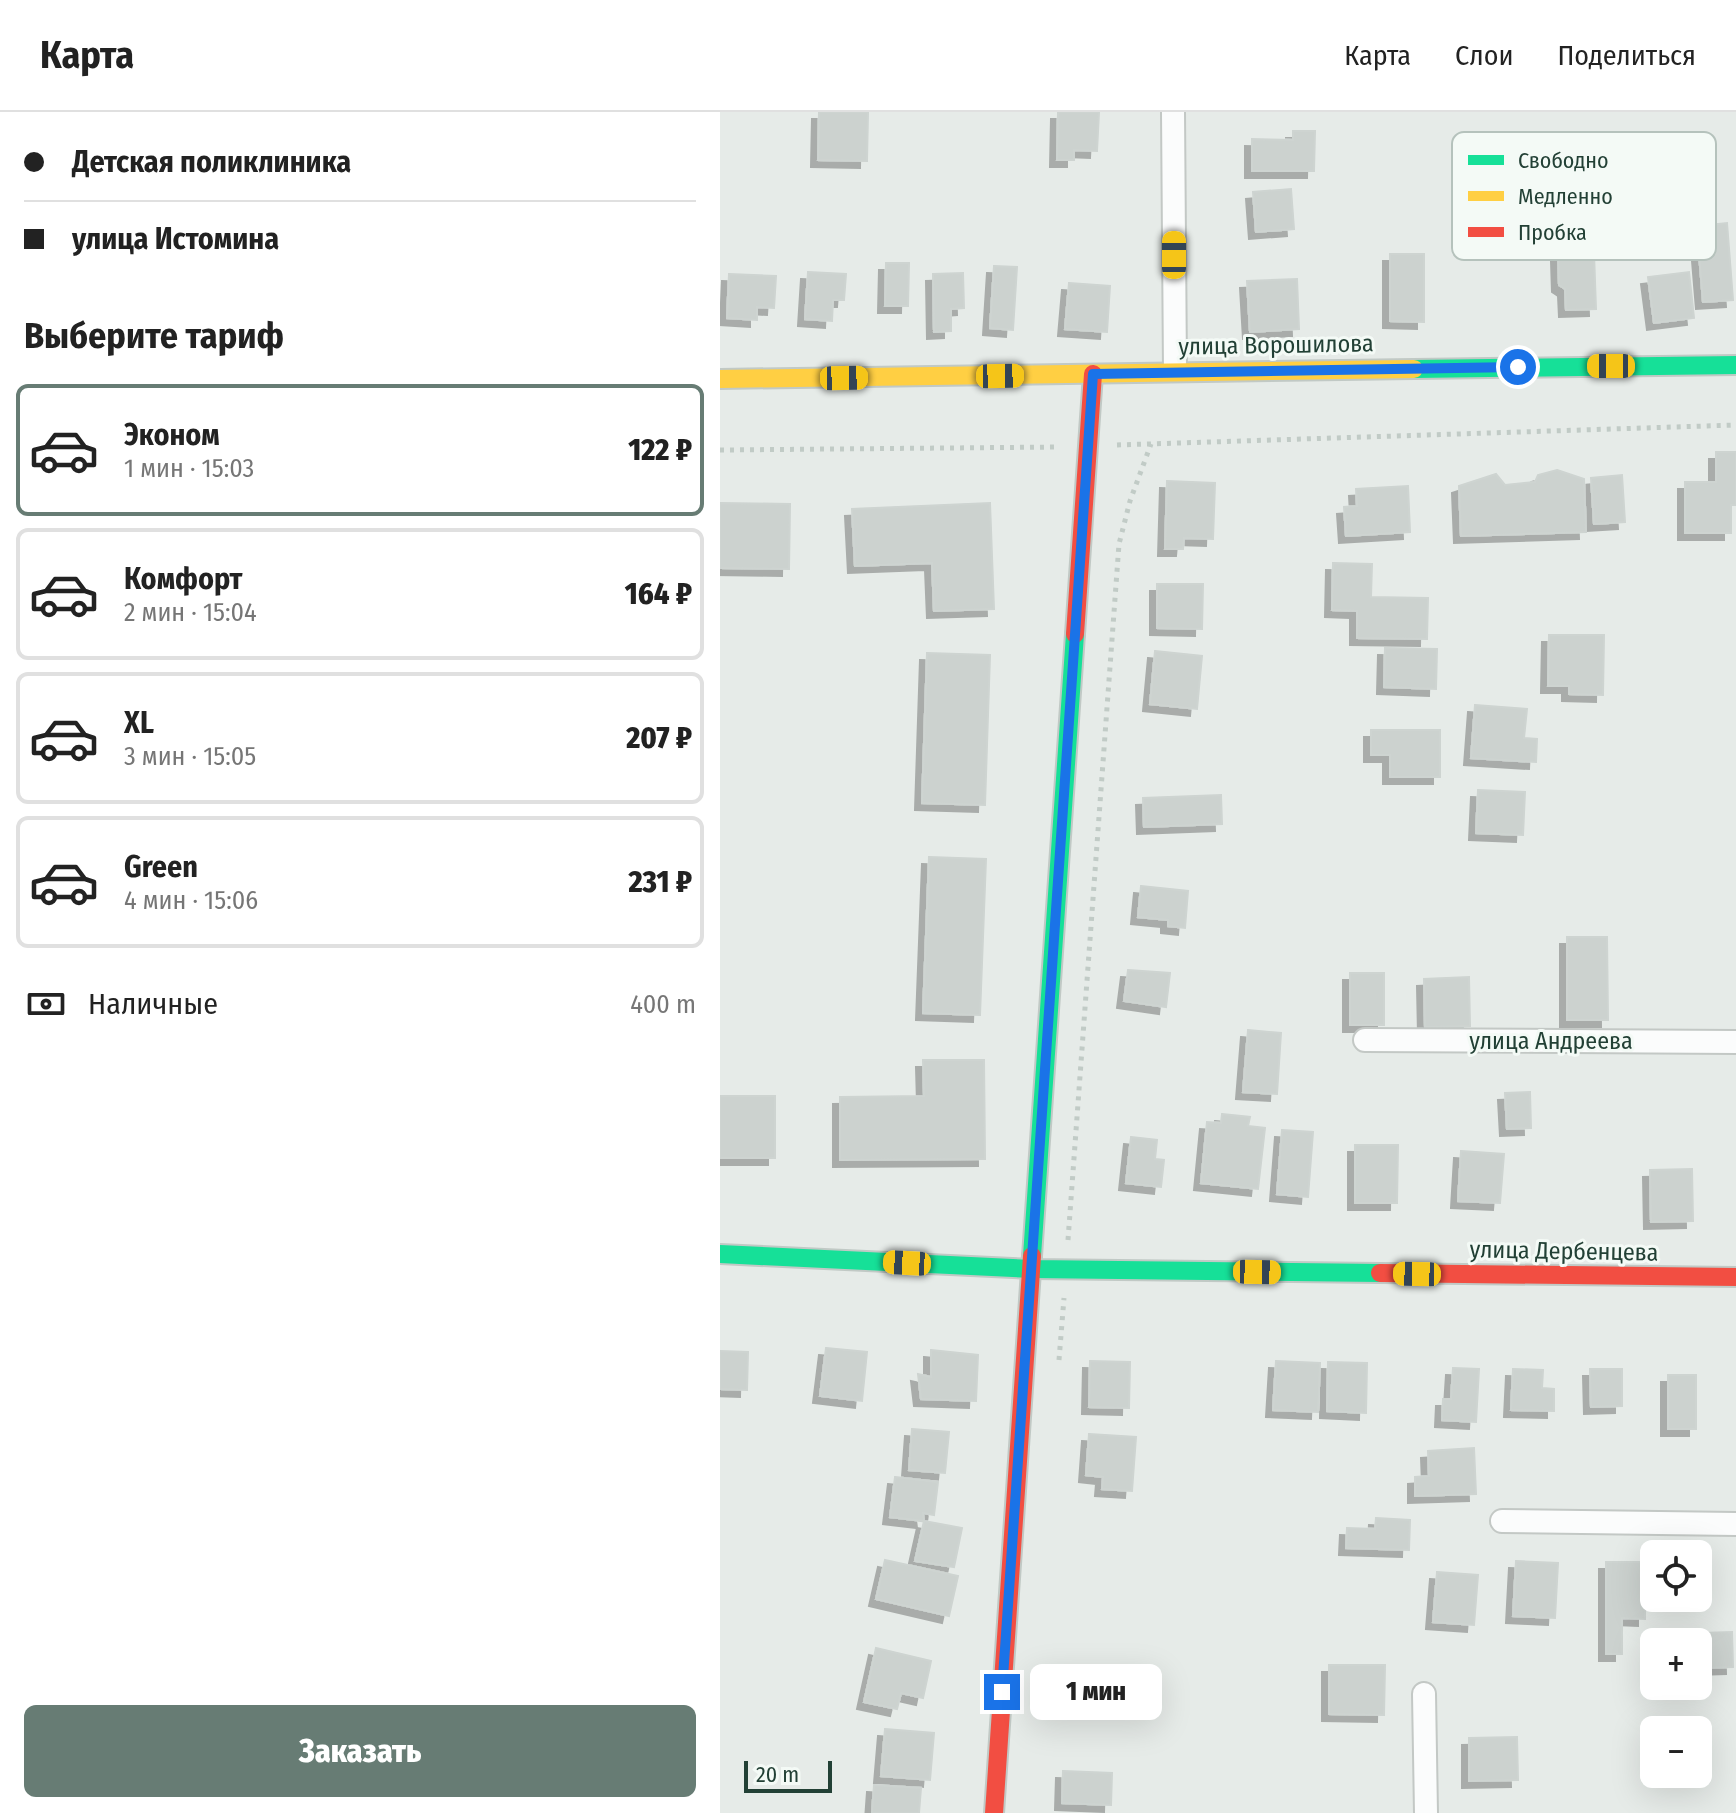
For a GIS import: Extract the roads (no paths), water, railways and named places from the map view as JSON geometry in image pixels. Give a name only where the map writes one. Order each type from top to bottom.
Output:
[{"type":"street","points":[[1173,112],[1175,370]]},
{"type":"street","name":"улица Ворошилова","points":[[720,379],[1175,370],[1736,365]]},
{"type":"street","points":[[994,1813],[1093,374]]},
{"type":"street","name":"улица Андреева","points":[[1365,1040],[1736,1042]]},
{"type":"street","name":"улица Дербенцева","points":[[720,1254],[1066,1270],[1736,1277]]},
{"type":"street","points":[[1502,1521],[1736,1524]]},
{"type":"street","points":[[1424,1694],[1426,1813]]}]
